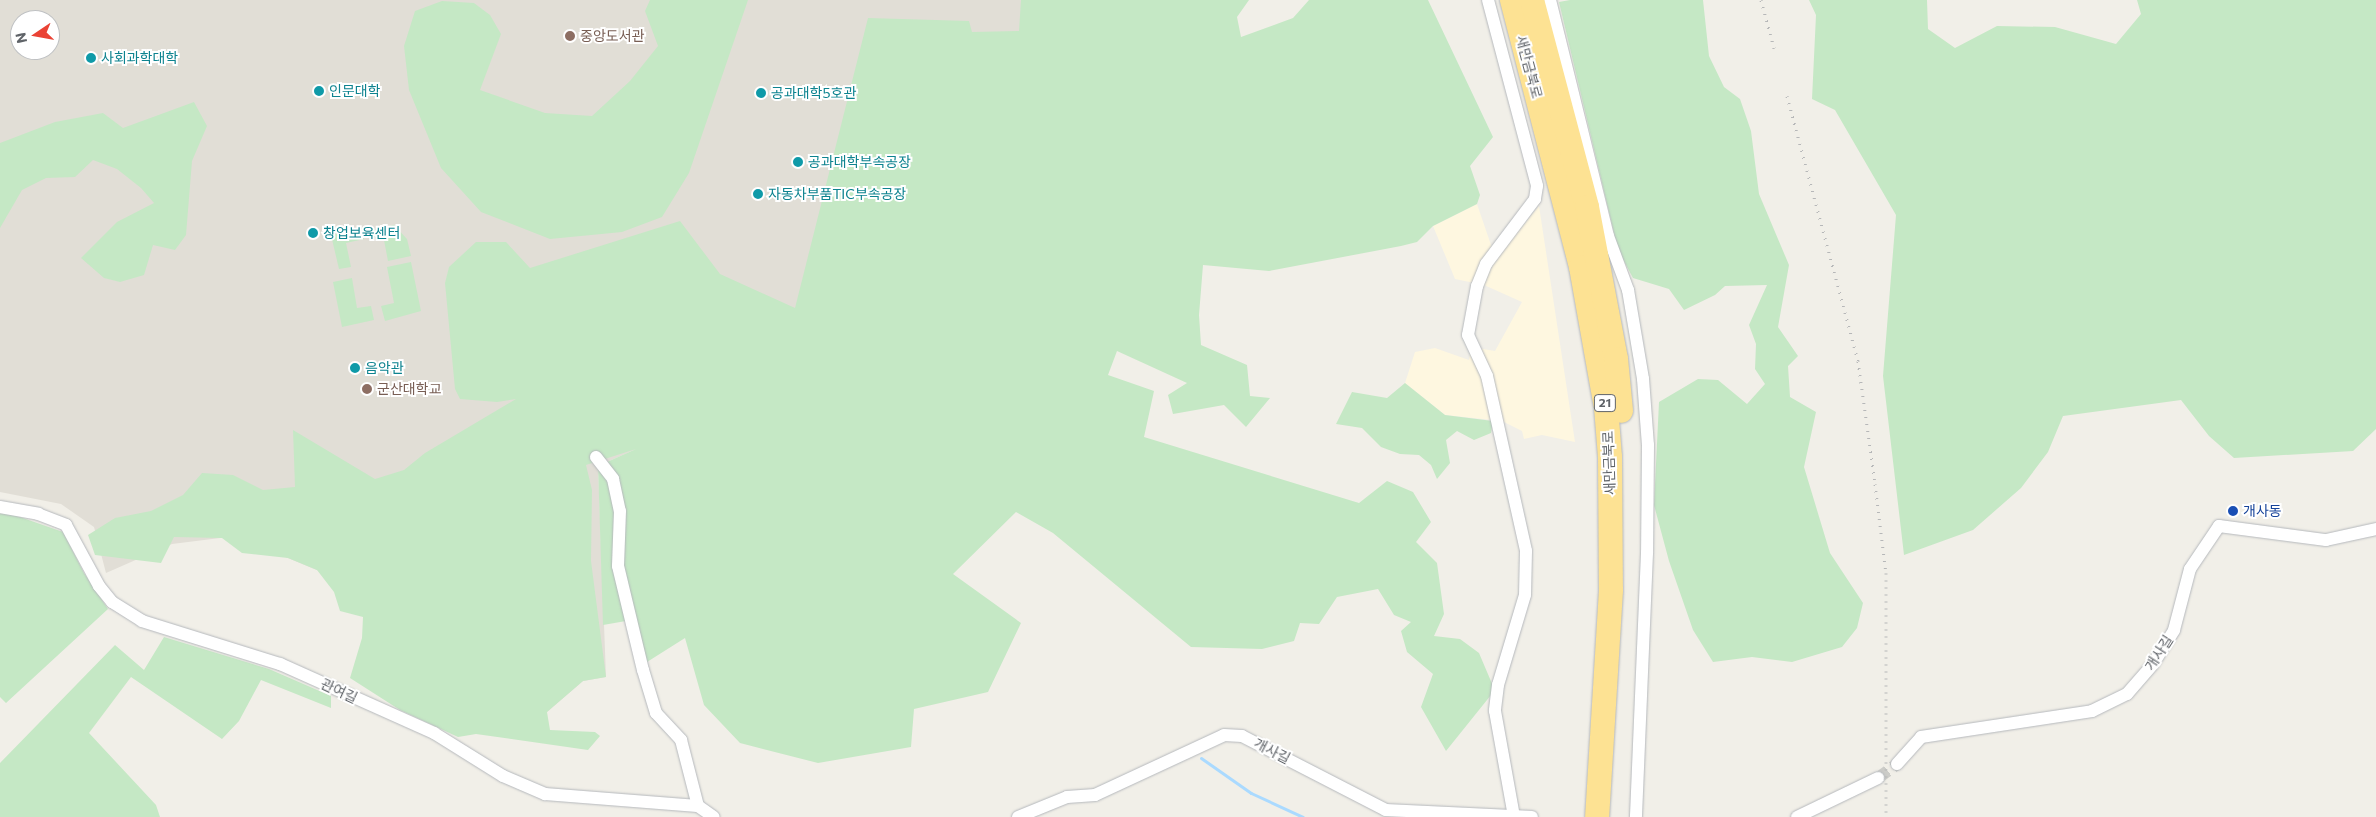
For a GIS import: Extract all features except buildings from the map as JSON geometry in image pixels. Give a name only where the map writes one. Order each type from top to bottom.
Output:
[{"type":"highway","name":"새만금북로","points":[[1512,0],[1582,267],[1606,407],[1610,457],[1611,590],[1597,817]]},
{"type":"highway","name":"새만금북로","points":[[1532,0],[1587,207],[1616,359],[1625,456],[1626,591],[1611,817]]},
{"type":"street","points":[[1488,0],[1537,186],[1535,199],[1486,264],[1477,286],[1468,335],[1487,376],[1526,551],[1525,595],[1498,685],[1495,711],[1514,816]]},
{"type":"street","points":[[1550,0],[1608,236],[1628,290],[1642,380],[1648,445],[1647,554],[1636,817]]},
{"type":"street","points":[[596,457],[613,480],[620,511],[618,566],[643,670],[656,712],[681,740],[698,806],[714,817]]},
{"type":"street","name":"관여길","points":[[0,507],[38,514],[66,525],[99,586],[128,615],[154,626],[280,664],[434,733],[522,785],[545,794],[698,806]]},
{"type":"street","name":"개사길","points":[[1897,764],[1921,737],[2092,711],[2127,694],[2154,664],[2174,630],[2190,569],[2219,526],[2326,540],[2376,529]]},
{"type":"street","name":"개사길","points":[[1018,817],[1066,797],[1104,791],[1224,734],[1242,736],[1386,810],[1532,817]]},
{"type":"street","points":[[1797,817],[1878,778]]},
{"type":"shaded area","name":"군산대학교","points":[[0,0],[1095,0],[1062,133],[643,446],[598,466],[606,677],[583,681],[547,712],[382,597],[242,539],[228,537],[172,544],[106,573],[94,527],[61,504],[0,492]]},
{"type":"shaded area","points":[[1477,204],[1491,245],[1501,252],[1539,206],[1575,442],[1542,435],[1524,439],[1522,431],[1502,421],[1445,415],[1405,383],[1415,352],[1435,348],[1469,360],[1471,347],[1495,351],[1522,302],[1484,285],[1455,279],[1433,226]]},
{"type":"green space","points":[[650,0],[748,0],[689,173],[662,217],[622,232],[550,239],[481,212],[441,168],[409,90],[404,46],[415,11],[442,1],[474,3],[490,15],[501,34],[480,90],[545,113],[592,116],[630,81],[658,46],[645,11]]},
{"type":"green space","points":[[1021,0],[1249,0],[1237,17],[1241,37],[1293,18],[1309,0],[1428,0],[1493,137],[1470,166],[1480,195],[1477,204],[1433,226],[1417,242],[1401,246],[1269,271],[1203,265],[1199,315],[1201,345],[1247,365],[1250,396],[1270,398],[1246,427],[1224,405],[1173,414],[1168,395],[1187,383],[1117,351],[1108,375],[1154,391],[1144,437],[1359,503],[1387,481],[1413,492],[1431,522],[1416,542],[1437,563],[1444,614],[1434,636],[1460,639],[1479,653],[1493,686],[1491,695],[1446,751],[1421,707],[1433,674],[1407,652],[1401,631],[1411,622],[1394,615],[1378,589],[1337,597],[1319,624],[1300,623],[1294,641],[1262,649],[1191,647],[1053,533],[1016,512],[953,574],[1021,623],[988,692],[914,709],[911,747],[818,763],[740,743],[704,705],[685,638],[647,662],[627,598],[607,462],[636,449],[586,465],[592,490],[591,561],[606,677],[583,681],[547,712],[550,730],[595,732],[600,736],[588,750],[476,734],[458,737],[400,710],[350,678],[362,638],[363,617],[340,611],[334,592],[317,570],[288,558],[242,553],[222,538],[174,537],[161,563],[95,555],[88,535],[115,518],[151,511],[183,495],[202,473],[233,475],[263,490],[295,487],[293,430],[375,479],[404,470],[425,453],[516,399],[497,402],[460,399],[455,389],[445,283],[449,267],[476,242],[506,242],[530,268],[680,221],[720,274],[795,308],[868,18],[969,21],[972,32],[1019,31]]},
{"type":"green space","points":[[1570,0],[1703,0],[1709,56],[1724,87],[1740,99],[1751,131],[1759,194],[1789,265],[1778,327],[1798,356],[1788,366],[1790,397],[1816,412],[1804,467],[1830,553],[1863,603],[1857,628],[1842,647],[1792,662],[1752,657],[1713,662],[1693,630],[1669,561],[1654,505],[1659,402],[1698,379],[1718,380],[1747,404],[1765,384],[1755,369],[1756,344],[1749,325],[1767,285],[1725,286],[1715,295],[1684,310],[1669,289],[1633,278],[1618,250],[1559,2]]},
{"type":"green space","points":[[1809,0],[1927,0],[1928,29],[1955,48],[1997,26],[2055,27],[2116,44],[2141,14],[2137,0],[2376,0],[2376,429],[2353,451],[2234,458],[2209,436],[2181,400],[2063,416],[2048,452],[2021,488],[1973,530],[1904,555],[1883,376],[1896,215],[1835,110],[1812,99],[1816,15]]},
{"type":"green space","points":[[194,102],[207,126],[192,161],[186,235],[175,250],[153,245],[144,275],[120,282],[104,278],[81,258],[117,222],[154,203],[141,188],[117,169],[93,160],[75,177],[46,178],[22,190],[0,228],[0,143],[55,122],[103,113],[123,128]]},
{"type":"green space","points":[[394,225],[407,239],[411,256],[388,261],[383,235],[374,237],[373,230]]},
{"type":"green space","points":[[362,228],[364,239],[346,243],[351,267],[339,269],[331,235]]},
{"type":"green space","points":[[411,262],[421,311],[385,321],[381,306],[394,303],[387,267]]},
{"type":"green space","points":[[352,278],[357,308],[371,306],[374,320],[342,327],[333,282]]},
{"type":"green space","points":[[1405,383],[1445,415],[1493,421],[1491,433],[1474,440],[1457,431],[1446,440],[1450,463],[1437,479],[1431,465],[1419,455],[1400,454],[1381,447],[1362,428],[1336,424],[1352,392],[1387,398]]},
{"type":"green space","points":[[598,466],[611,485],[626,621],[603,625]]},
{"type":"green space","points":[[0,510],[63,532],[84,573],[108,609],[6,703],[0,697]]},
{"type":"green space","points":[[164,637],[269,669],[331,696],[331,708],[261,680],[239,721],[222,739],[131,677],[89,733],[156,805],[160,817],[0,817],[0,763],[115,645],[144,670]]},
{"type":"waterway","points":[[1201,758],[1251,793],[1303,817]]},
{"type":"tunnel","points":[[1878,778],[1897,764]]},
{"type":"railway","points":[[1761,0],[1774,48]]},
{"type":"railway","points":[[1787,96],[1858,361],[1875,484],[1886,573],[1886,817]]},
{"type":"place","name":"중앙도서관","points":[[570,36]]},
{"type":"place","name":"사회과학대학","points":[[91,58]]},
{"type":"place","name":"인문대학","points":[[319,91]]},
{"type":"place","name":"공과대학5호관","points":[[761,93]]},
{"type":"place","name":"공과대학부속공장","points":[[798,162]]},
{"type":"place","name":"자동차부품TIC부속공장","points":[[758,194]]},
{"type":"place","name":"창업보육센터","points":[[313,233]]},
{"type":"place","name":"음악관","points":[[355,368]]},
{"type":"place","name":"군산대학교","points":[[367,389]]},
{"type":"place","name":"개사동","points":[[2233,511]]}]
